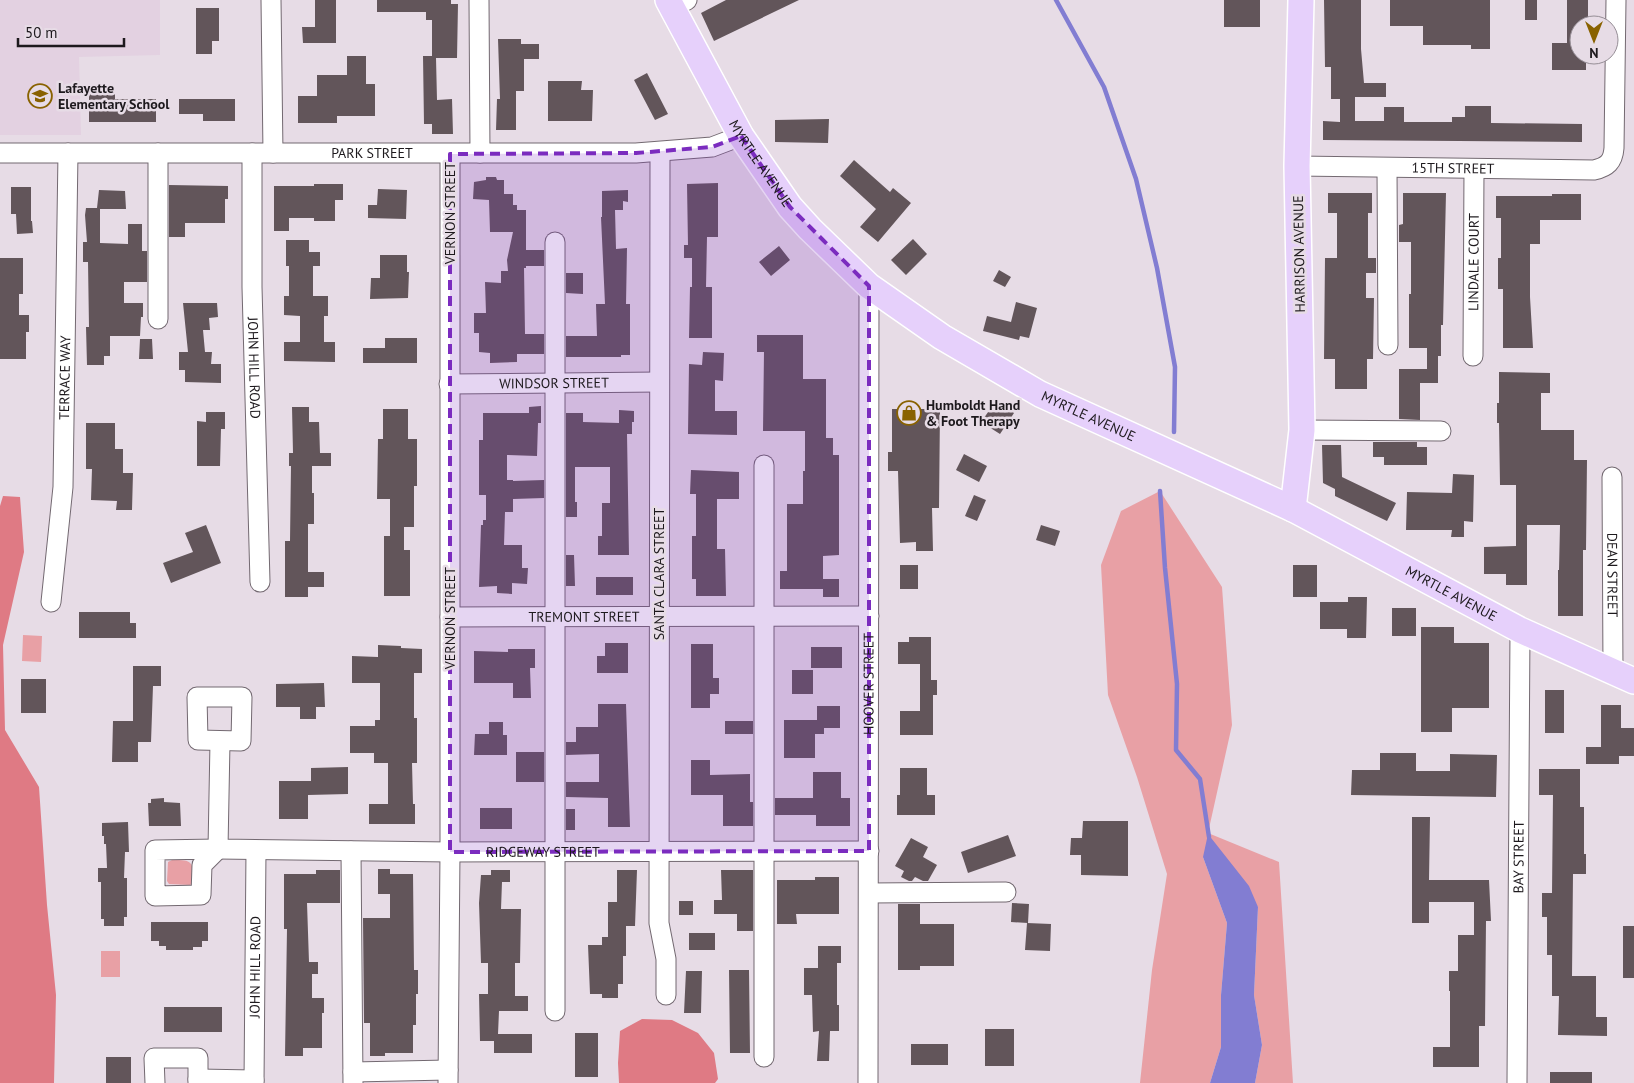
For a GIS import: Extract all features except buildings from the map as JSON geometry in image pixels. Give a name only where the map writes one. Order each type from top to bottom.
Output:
[{"type":"main road","name":"HARRISON AVENUE","points":[[1293,508],[1302,430],[1297,166],[1301,0]]},
{"type":"main road","name":"MYRTLE AVENUE","points":[[676,2],[742,136],[790,207],[869,286],[942,337],[1040,394],[1293,508],[1520,630],[1624,676]]},
{"type":"street","points":[[271,0],[273,153]]},
{"type":"street","points":[[479,0],[480,153]]},
{"type":"street","name":"15TH STREET","points":[[1297,166],[1594,170],[1609,164],[1614,154],[1616,0]]},
{"type":"street","name":"PARK STREET","points":[[0,154],[660,152],[712,147],[742,136]]},
{"type":"street","name":"SANTA CLARA STREET","points":[[660,152],[658,382],[659,923],[666,959],[666,995]]},
{"type":"street","name":"TERRACE WAY","points":[[51,602],[63,487],[68,153]]},
{"type":"street","points":[[158,153],[158,319]]},
{"type":"street","name":"JOHN HILL ROAD","points":[[252,153],[252,287],[260,582]]},
{"type":"street","name":"VERNON STREET","points":[[448,1077],[450,852],[450,154]]},
{"type":"street","points":[[1387,168],[1388,345]]},
{"type":"street","name":"LINDALE COURT","points":[[1473,356],[1474,169]]},
{"type":"street","points":[[554,242],[555,1011]]},
{"type":"street","name":"HOOVER STREET","points":[[868,1083],[870,851],[869,286]]},
{"type":"street","name":"WINDSOR STREET","points":[[449,384],[658,382]]},
{"type":"street","points":[[1302,430],[1440,431]]},
{"type":"street","points":[[764,466],[764,1058]]},
{"type":"street","name":"DEAN STREET","points":[[1612,477],[1624,676]]},
{"type":"street","name":"TREMONT STREET","points":[[450,617],[869,616]]},
{"type":"street","name":"BAY STREET","points":[[1516,1083],[1520,630]]},
{"type":"street","name":"RIDGEWAY STREET","points":[[220,742],[218,849],[450,852],[870,851]]},
{"type":"street","name":"JOHN HILL ROAD","points":[[254,1081],[256,850]]},
{"type":"street","points":[[352,851],[353,1078],[448,1077]]},
{"type":"street","points":[[869,893],[1006,892]]},
{"type":"street","points":[[155,1083],[154,1058],[198,1058],[198,1081],[254,1081]]},
{"type":"highlighted area","points":[[741,136],[790,207],[869,286],[869,851],[450,852],[450,154],[636,153],[712,147]]},
{"type":"shaded area","name":"Lafayette Elementary School","points":[[0,0],[160,0],[160,55],[79,57],[81,135],[0,135]]},
{"type":"shaded area","points":[[1160,491],[1222,587],[1232,725],[1208,833],[1279,862],[1293,1083],[1255,1083],[1262,1045],[1254,995],[1258,907],[1203,857],[1227,923],[1221,995],[1221,1047],[1210,1083],[1140,1083],[1152,970],[1167,874],[1137,777],[1108,695],[1101,565],[1121,511]]},
{"type":"shaded area","points":[[3,496],[20,497],[24,552],[3,645],[5,730],[39,787],[47,905],[56,995],[54,1083],[0,1083],[0,506]]},
{"type":"shaded area","points":[[23,635],[42,636],[41,662],[22,661]]},
{"type":"shaded area","points":[[1208,834],[1249,886],[1258,907],[1254,995],[1262,1045],[1255,1083],[1210,1083],[1221,1047],[1221,995],[1227,923],[1203,857]]},
{"type":"shaded area","points":[[184,860],[190,863],[193,870],[193,882],[190,885],[169,884],[167,881],[168,862]]},
{"type":"shaded area","points":[[101,951],[120,951],[120,977],[101,977]]},
{"type":"shaded area","points":[[642,1019],[672,1020],[698,1033],[714,1053],[718,1079],[715,1083],[619,1083],[620,1031]]},
{"type":"waterway","points":[[1056,0],[1104,87],[1136,179],[1157,268],[1175,367],[1174,432]]},
{"type":"waterway","points":[[1160,491],[1165,568],[1177,684],[1176,750],[1200,779],[1209,837]]},
{"type":"place","name":"Lafayette Elementary School","points":[[40,96]]},
{"type":"place","name":"Humboldt Hand & Foot Therapy","points":[[909,413]]}]
